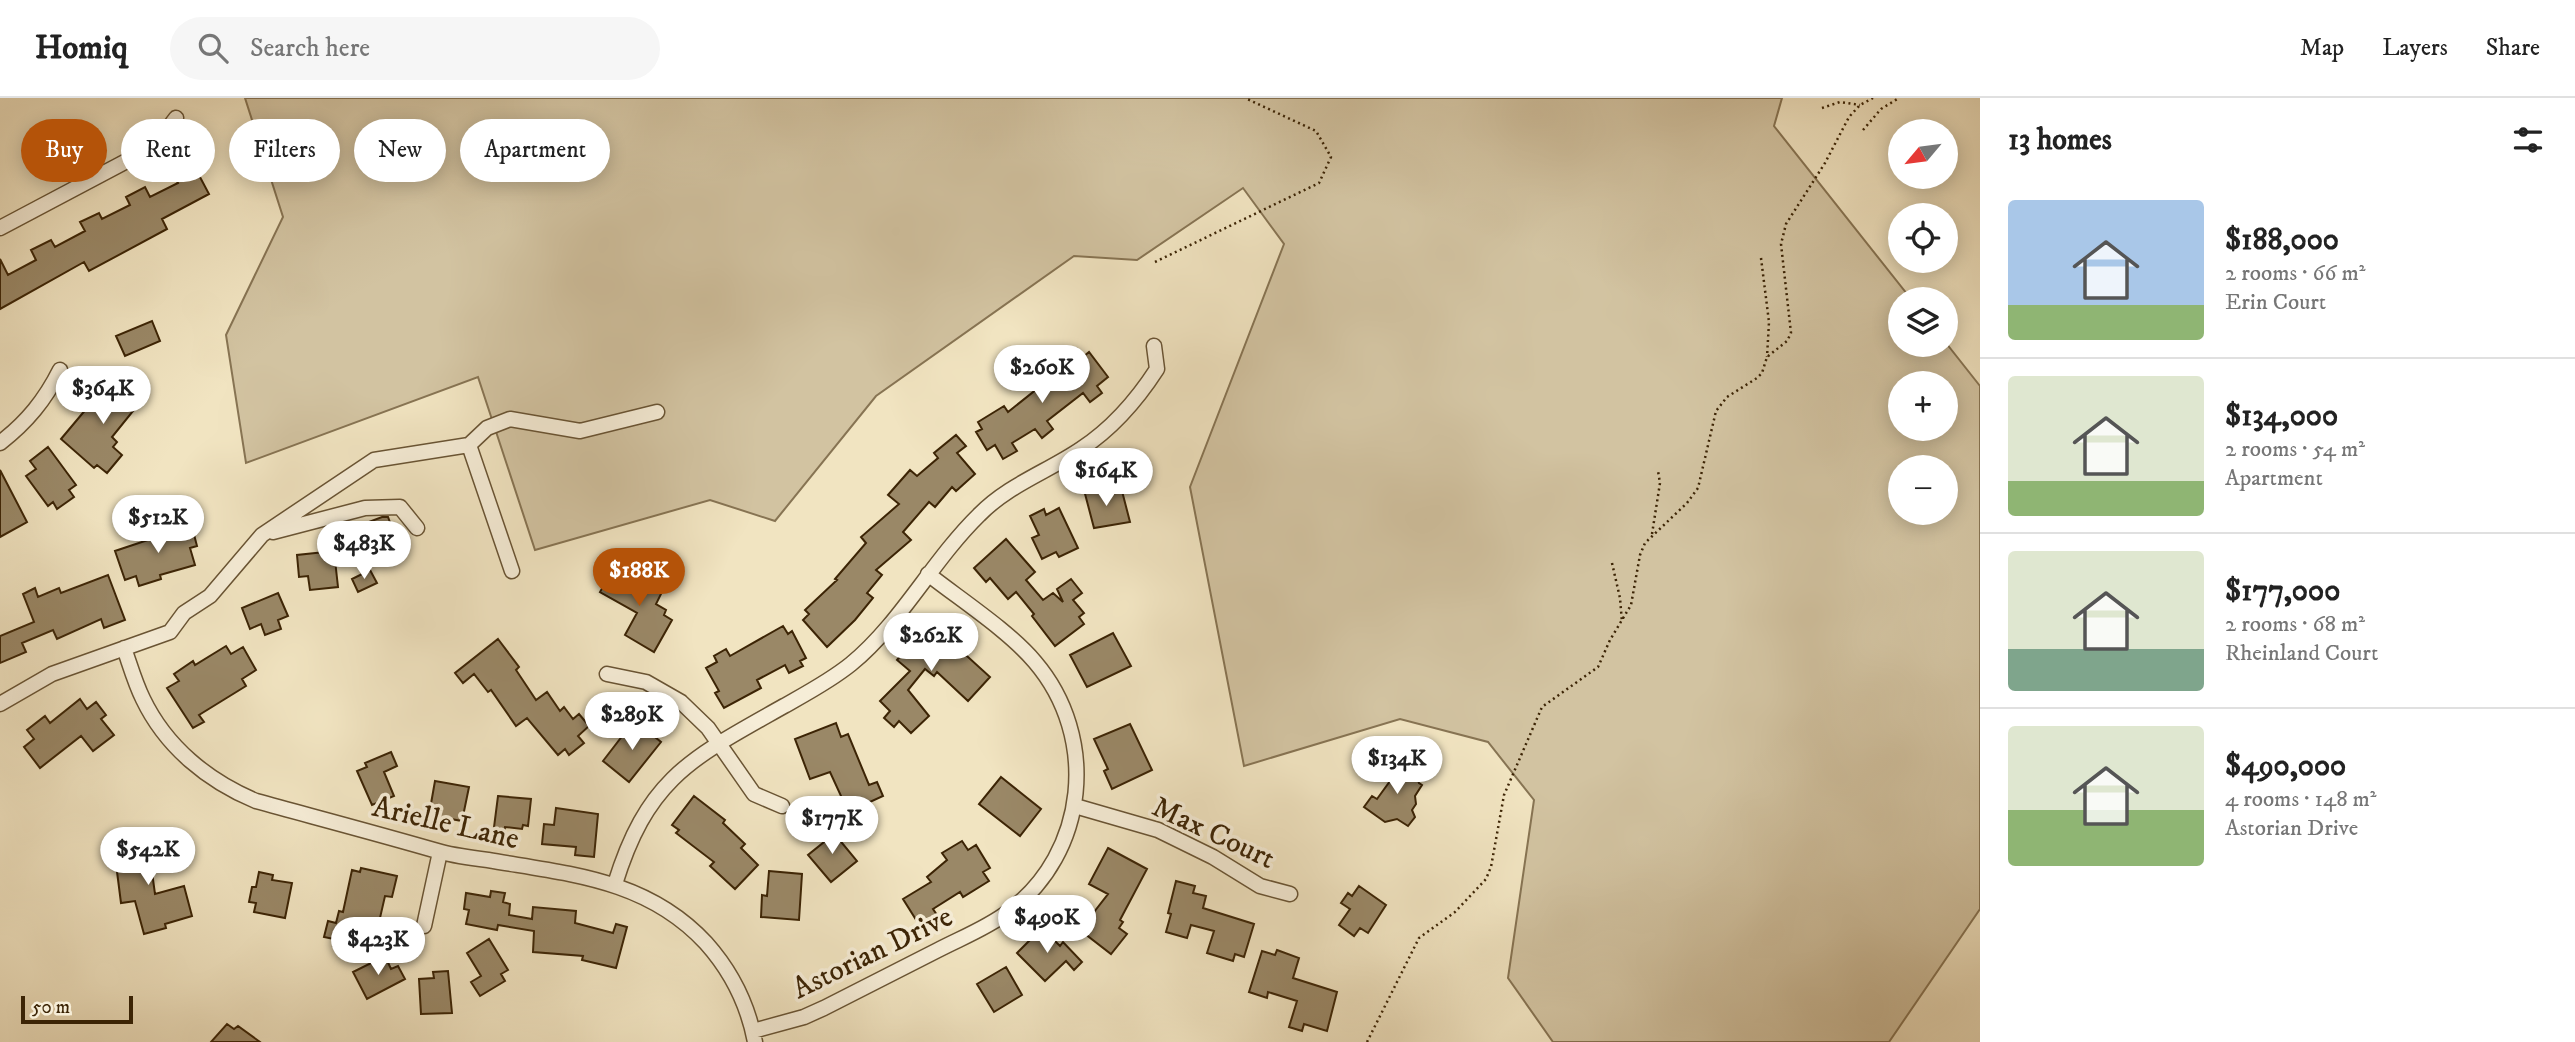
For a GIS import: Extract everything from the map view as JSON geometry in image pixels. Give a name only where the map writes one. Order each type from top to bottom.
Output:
[{"type":"street","points":[[0,228],[155,146],[176,118]]},
{"type":"street","points":[[615,884],[636,827],[658,794],[685,766],[718,743],[825,683],[852,664],[876,640],[980,513],[1030,476],[1081,449],[1125,412],[1157,369],[1154,346]]},
{"type":"street","points":[[0,443],[34,412],[60,370]]},
{"type":"street","points":[[0,704],[52,674],[170,632],[184,613],[210,596],[262,535],[374,460],[469,445],[487,428],[510,419],[580,431],[657,412]]},
{"type":"street","points":[[469,445],[512,571]]},
{"type":"street","points":[[262,535],[365,508],[400,507],[417,528]]},
{"type":"street","name":"Astorian Drive","points":[[754,1036],[824,1008],[1010,911],[1032,891],[1050,868],[1063,844],[1075,806],[1078,781],[1069,719],[1049,679],[1019,646],[928,574]]},
{"type":"street","name":"Arielle Lane","points":[[124,649],[143,699],[165,735],[195,766],[233,791],[256,801],[440,852],[615,884],[651,900],[676,915],[697,933],[731,976],[743,1001],[754,1036]]},
{"type":"street","points":[[607,674],[628,677],[664,691],[695,713],[754,794],[782,806]]},
{"type":"street","name":"Max Court","points":[[1075,806],[1158,830],[1213,857],[1261,886],[1290,894]]},
{"type":"street","points":[[424,926],[440,852]]},
{"type":"path","points":[[1155,262],[1319,183],[1331,157],[1316,131],[1245,98]]},
{"type":"path","points":[[1767,357],[1787,341],[1791,332],[1781,244],[1786,224],[1825,163],[1849,117],[1860,105],[1873,98]]},
{"type":"path","points":[[1863,130],[1881,109],[1899,98]]},
{"type":"path","points":[[1822,108],[1840,102],[1860,105]]},
{"type":"path","points":[[1367,1042],[1419,938],[1455,912],[1486,879],[1491,867],[1504,795],[1542,707],[1598,667],[1631,606],[1640,555],[1652,534],[1694,496],[1699,488],[1716,411],[1727,397],[1762,373],[1767,357],[1769,323],[1760,258]]},
{"type":"path","points":[[1652,534],[1658,495],[1658,471]]},
{"type":"path","points":[[1612,563],[1622,622]]},
{"type":"shaded area","points":[[245,98],[1782,98],[1774,126],[1901,287],[1888,287],[1888,357],[1957,357],[1980,386],[1980,909],[1889,1042],[1553,1042],[1508,978],[1534,800],[1488,742],[1400,719],[1244,766],[1190,487],[1284,244],[1243,188],[1137,260],[1074,256],[876,396],[775,521],[710,500],[535,550],[478,377],[246,463],[226,335],[283,217],[272,182],[340,182],[340,119],[252,119]]},
{"type":"building","points":[[203,182],[209,194],[162,219],[167,229],[89,271],[84,262],[0,309],[0,259],[8,275],[36,260],[31,250],[51,240],[55,247],[85,231],[80,222],[99,213],[102,219],[130,205],[126,197],[145,187],[150,197],[178,183]]},
{"type":"building","points":[[152,321],[160,341],[125,356],[116,336]]},
{"type":"building","points":[[1077,349],[1083,357],[1089,352],[1108,377],[1097,386],[1102,393],[1090,402],[1083,393],[1047,421],[1053,429],[1042,438],[1035,429],[1012,443],[1017,451],[1003,459],[995,445],[987,450],[976,432],[982,429],[978,422],[1004,406],[1008,412],[1047,381],[1051,386],[1069,373],[1060,361]]},
{"type":"building","points":[[127,381],[146,395],[112,437],[117,442],[113,447],[122,455],[107,473],[97,465],[94,468],[61,439],[108,383],[119,392]]},
{"type":"building","points":[[956,435],[966,446],[957,453],[975,474],[956,491],[952,487],[935,507],[929,502],[903,532],[911,540],[876,570],[882,575],[867,593],[873,598],[827,647],[803,620],[809,614],[805,610],[837,580],[835,579],[866,543],[861,537],[899,504],[888,495],[910,470],[917,476],[938,458],[934,453]]},
{"type":"building","points":[[48,447],[76,485],[69,490],[74,497],[57,509],[53,502],[48,506],[26,476],[36,469],[30,461]]},
{"type":"building","points":[[0,470],[27,522],[0,537]]},
{"type":"building","points":[[1099,486],[1102,497],[1122,491],[1130,522],[1094,528],[1084,490]]},
{"type":"building","points":[[1059,508],[1078,548],[1059,557],[1056,552],[1042,559],[1032,538],[1039,535],[1030,516],[1044,509],[1046,515]]},
{"type":"building","points":[[388,517],[395,536],[353,552],[345,531]]},
{"type":"building","points":[[191,523],[197,546],[190,548],[195,565],[160,575],[161,579],[139,586],[136,576],[125,580],[115,551],[163,535],[161,531]]},
{"type":"building","points":[[1006,539],[1035,572],[1026,580],[1043,600],[1053,593],[1063,602],[1057,589],[1071,579],[1082,593],[1073,600],[1084,613],[1079,617],[1084,624],[1055,646],[1016,592],[1008,599],[990,578],[986,582],[974,568]]},
{"type":"building","points":[[334,551],[338,587],[310,590],[308,576],[299,577],[297,555]]},
{"type":"building","points":[[614,567],[661,594],[656,604],[666,610],[664,615],[672,620],[654,652],[625,635],[637,613],[600,592]]},
{"type":"building","points":[[370,570],[377,583],[358,592],[352,579]]},
{"type":"building","points":[[108,575],[125,620],[104,628],[101,619],[57,639],[53,630],[22,643],[26,652],[0,663],[0,636],[34,622],[23,594],[35,588],[38,597],[59,588],[61,593]]},
{"type":"building","points":[[278,593],[288,616],[278,620],[281,629],[265,635],[261,624],[250,629],[242,608]]},
{"type":"building","points":[[927,616],[960,644],[957,647],[990,677],[968,701],[937,672],[934,676],[925,669],[908,690],[929,716],[911,733],[899,721],[894,727],[884,718],[890,711],[880,701],[910,671],[897,660],[918,635],[914,631]]},
{"type":"building","points":[[783,626],[788,634],[792,631],[806,658],[800,661],[803,666],[789,673],[785,665],[757,680],[761,688],[724,708],[715,693],[719,691],[706,668],[717,662],[714,656],[726,649],[730,656]]},
{"type":"building","points":[[1113,633],[1131,666],[1087,687],[1070,655]]},
{"type":"building","points":[[498,639],[519,667],[516,670],[536,700],[547,692],[560,711],[564,707],[573,719],[579,714],[589,726],[578,736],[584,743],[569,755],[565,749],[558,755],[527,718],[516,726],[491,690],[488,692],[474,674],[463,683],[455,673]]},
{"type":"building","points":[[226,646],[231,654],[243,647],[256,670],[242,679],[246,686],[199,715],[204,722],[193,728],[167,688],[179,681],[174,674],[193,661],[195,665]]},
{"type":"building","points":[[80,699],[87,709],[96,702],[106,715],[101,719],[114,735],[93,751],[81,736],[40,768],[24,747],[34,739],[27,730],[45,716],[50,723]]},
{"type":"building","points":[[836,723],[841,737],[848,734],[869,785],[877,782],[883,796],[861,806],[864,814],[852,820],[830,772],[810,779],[795,739]]},
{"type":"building","points":[[639,724],[661,742],[629,782],[603,761],[630,726],[635,730]]},
{"type":"building","points":[[1130,724],[1152,770],[1112,789],[1104,771],[1108,769],[1094,739]]},
{"type":"building","points":[[391,752],[397,766],[384,772],[394,796],[372,805],[357,771],[367,767],[365,763]]},
{"type":"building","points":[[1413,763],[1422,785],[1415,796],[1416,804],[1412,810],[1415,817],[1408,826],[1397,819],[1385,822],[1364,807],[1372,796],[1377,799],[1390,781],[1387,770]]},
{"type":"building","points":[[1001,777],[1041,809],[1020,836],[979,804]]},
{"type":"building","points":[[435,781],[469,787],[462,821],[429,815]]},
{"type":"building","points":[[498,796],[531,799],[528,826],[523,825],[522,829],[505,827],[504,836],[493,835]]},
{"type":"building","points":[[694,796],[725,820],[723,823],[745,844],[741,848],[758,865],[735,889],[710,866],[714,862],[676,833],[679,830],[672,825]]},
{"type":"building","points":[[556,808],[598,814],[594,857],[575,855],[576,847],[542,844],[544,824],[554,825]]},
{"type":"building","points":[[828,826],[857,861],[831,882],[808,855],[824,842],[818,834]]},
{"type":"building","points":[[138,838],[139,848],[158,845],[160,864],[151,865],[155,894],[184,886],[192,916],[165,924],[166,928],[144,934],[135,901],[121,903],[114,848],[122,847],[121,840]]},
{"type":"building","points":[[962,841],[968,850],[976,845],[990,868],[983,872],[989,881],[963,897],[960,892],[933,909],[937,915],[920,926],[903,899],[931,882],[927,877],[947,860],[942,853]]},
{"type":"building","points":[[1108,848],[1147,869],[1120,920],[1123,922],[1119,928],[1127,934],[1111,954],[1080,930],[1108,894],[1089,884]]},
{"type":"building","points":[[361,868],[397,876],[392,897],[385,896],[377,931],[370,930],[365,953],[333,946],[334,939],[324,937],[328,921],[336,923],[339,911],[343,912],[352,870],[360,872]]},
{"type":"building","points":[[769,871],[802,874],[799,920],[761,917],[762,895],[767,896]]},
{"type":"building","points":[[259,872],[273,875],[272,880],[292,883],[285,918],[254,912],[256,903],[249,902]]},
{"type":"building","points":[[1176,881],[1195,886],[1193,893],[1206,896],[1203,908],[1254,924],[1244,957],[1235,954],[1233,961],[1207,953],[1214,931],[1191,925],[1187,938],[1166,932]]},
{"type":"building","points":[[1359,886],[1386,905],[1368,933],[1360,928],[1354,936],[1339,925],[1350,909],[1341,903],[1348,893],[1352,896]]},
{"type":"building","points":[[491,891],[505,893],[503,902],[510,904],[509,915],[532,919],[533,907],[576,911],[575,923],[613,933],[616,924],[627,927],[616,968],[582,960],[583,956],[533,952],[534,931],[498,925],[497,930],[466,924],[469,910],[464,909],[466,893],[490,897]]},
{"type":"building","points":[[1042,928],[1060,946],[1063,942],[1082,962],[1074,970],[1066,961],[1045,981],[1017,953]]},
{"type":"building","points":[[489,939],[508,970],[501,974],[505,981],[480,996],[471,982],[481,976],[467,953]]},
{"type":"building","points":[[1277,950],[1299,958],[1293,978],[1337,992],[1327,1031],[1304,1024],[1302,1031],[1289,1027],[1297,1001],[1268,992],[1267,998],[1249,992],[1262,951],[1275,955]]},
{"type":"building","points":[[385,956],[391,969],[398,966],[405,979],[367,999],[353,972]]},
{"type":"building","points":[[1006,967],[1022,995],[994,1012],[977,984]]},
{"type":"building","points":[[448,971],[452,1013],[421,1014],[419,979],[434,978],[433,972]]},
{"type":"building","points":[[227,1024],[234,1029],[238,1026],[260,1042],[211,1042]]}]
